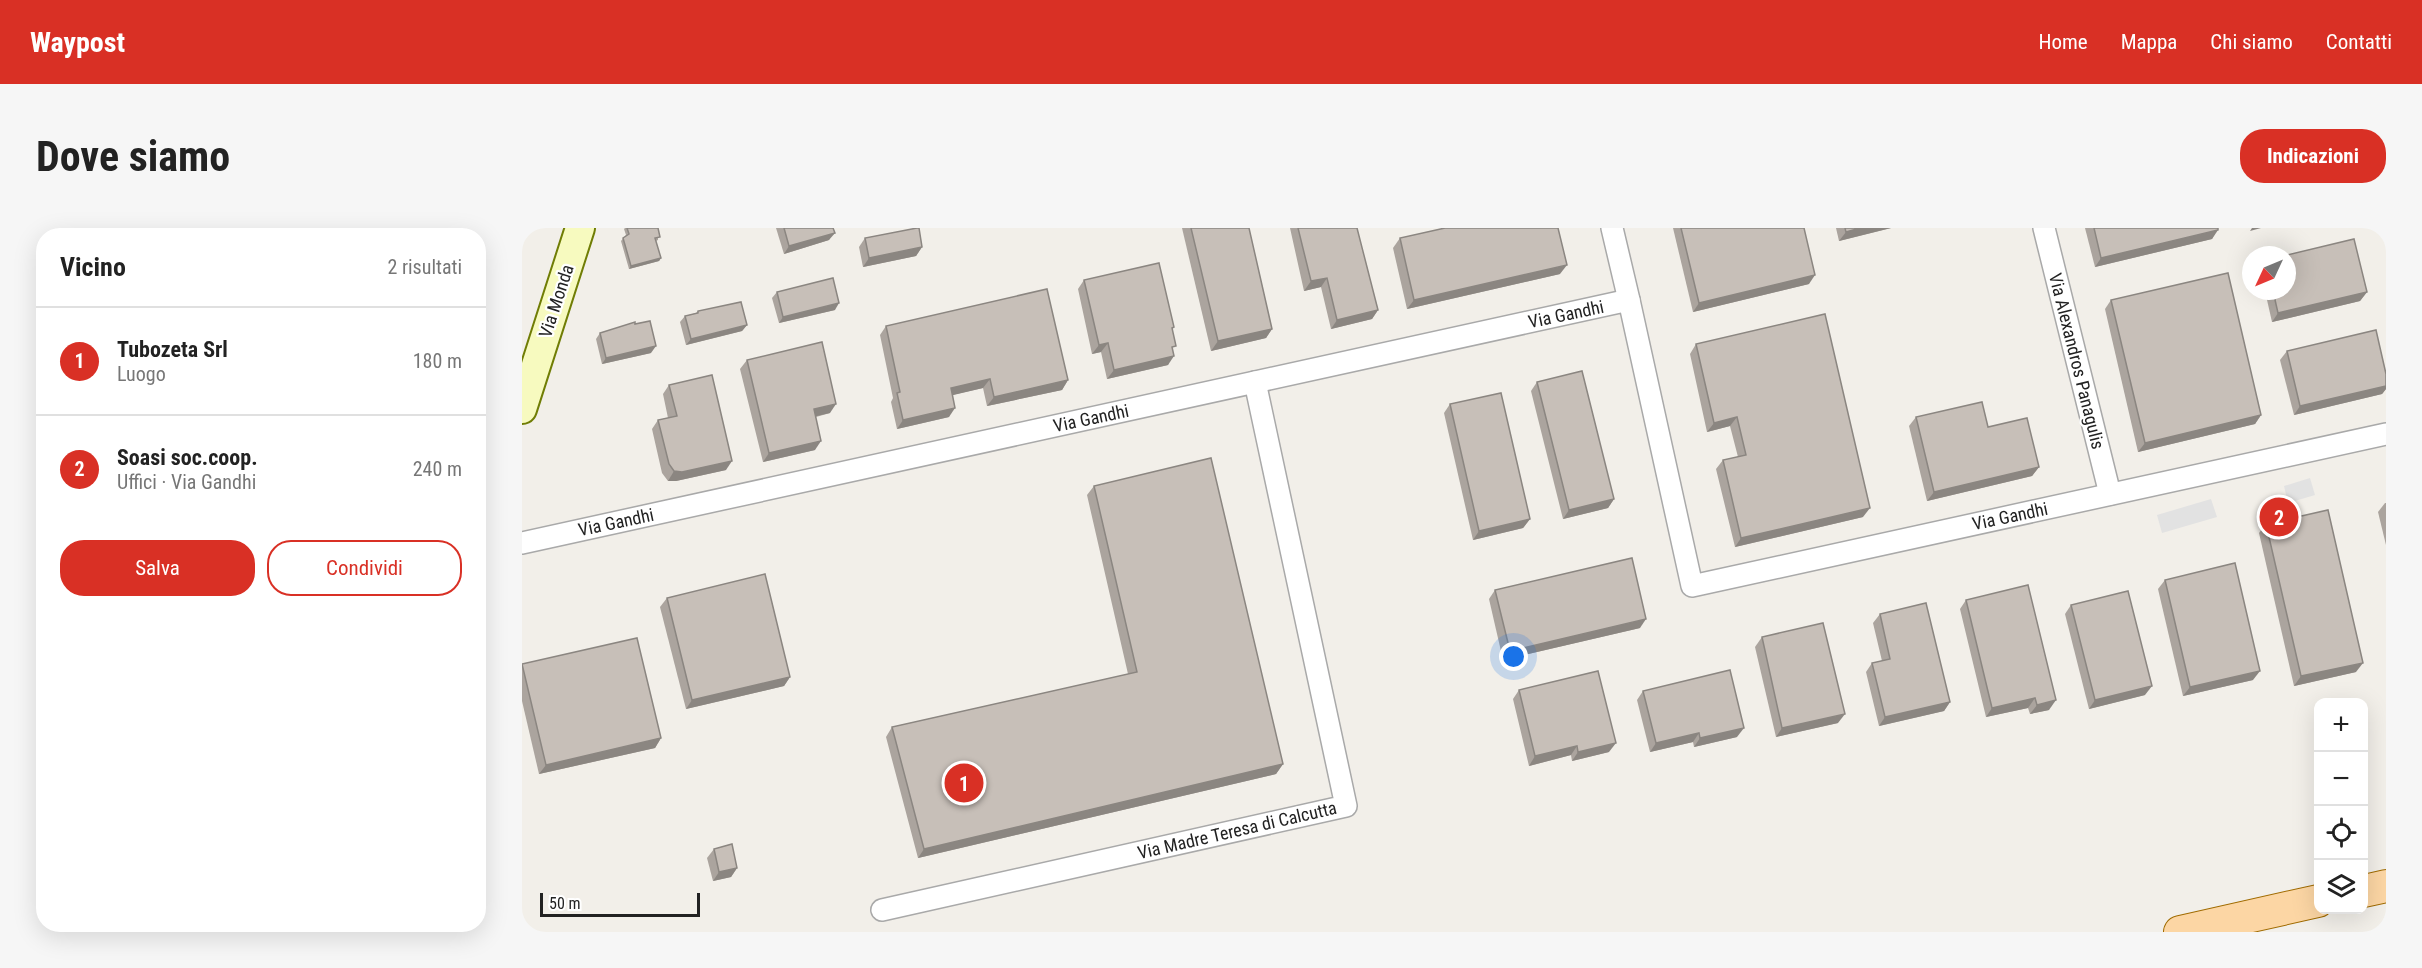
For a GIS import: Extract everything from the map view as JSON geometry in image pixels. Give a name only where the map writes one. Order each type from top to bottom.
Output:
[{"type":"main road","name":"Via Monda","points":[[522,409],[580,228]]},
{"type":"main road","points":[[2368,890],[2386,886]]},
{"type":"main road","points":[[2180,932],[2314,902]]},
{"type":"street","points":[[1612,228],[1629,300]]},
{"type":"street","name":"Via Alexandros Panagulis","points":[[2044,228],[2110,494]]},
{"type":"street","name":"Via Gandhi","points":[[522,543],[1629,300],[1692,586],[2386,434]]},
{"type":"street","name":"Via Madre Teresa di Calcutta","points":[[882,910],[1346,806],[1255,382]]},
{"type":"shaded area","points":[[2310,478],[2315,495],[2288,503],[2284,486]]},
{"type":"shaded area","points":[[2211,499],[2217,517],[2162,533],[2157,515]]},
{"type":"building","points":[[627,228],[658,228],[660,237],[655,238],[661,258],[631,266],[623,238],[629,234]]},
{"type":"building","points":[[784,228],[833,228],[835,233],[789,246]]},
{"type":"building","points":[[919,228],[922,247],[869,258],[865,238]]},
{"type":"building","points":[[1191,228],[1249,228],[1272,329],[1218,341]]},
{"type":"building","points":[[1298,228],[1357,228],[1378,310],[1337,320],[1327,278],[1311,281]]},
{"type":"building","points":[[1445,228],[1558,228],[1567,265],[1414,300],[1400,238]]},
{"type":"building","points":[[1681,228],[1804,228],[1815,275],[1699,303]]},
{"type":"building","points":[[1845,228],[1860,228],[1846,232]]},
{"type":"building","points":[[2094,228],[2218,228],[2218,230],[2101,258]]},
{"type":"building","points":[[2354,239],[2367,292],[2278,313],[2275,300],[2296,300],[2296,253]]},
{"type":"building","points":[[1159,263],[1174,327],[1172,328],[1176,346],[1172,347],[1174,356],[1114,370],[1108,343],[1099,345],[1084,280]]},
{"type":"building","points":[[2228,273],[2261,415],[2145,443],[2111,300]]},
{"type":"building","points":[[833,278],[839,303],[783,317],[777,292]]},
{"type":"building","points":[[1047,289],[1068,380],[994,397],[990,379],[951,388],[955,408],[903,420],[897,393],[900,392],[886,326]]},
{"type":"building","points":[[741,302],[747,325],[691,339],[685,316]]},
{"type":"building","points":[[1825,314],[1870,508],[1741,538],[1723,460],[1746,455],[1737,417],[1714,423],[1696,344]]},
{"type":"building","points":[[650,321],[656,346],[606,358],[600,333],[635,322],[635,324]]},
{"type":"building","points":[[2376,330],[2386,374],[2386,386],[2300,406],[2287,351]]},
{"type":"building","points":[[822,342],[836,404],[814,409],[821,441],[769,453],[747,360]]},
{"type":"building","points":[[1582,371],[1614,499],[1569,510],[1537,382]]},
{"type":"building","points":[[712,375],[732,461],[682,472],[674,471],[669,464],[658,420],[677,416],[669,385]]},
{"type":"building","points":[[1501,393],[1530,519],[1479,531],[1450,404]]},
{"type":"building","points":[[1982,402],[1988,427],[2027,418],[2039,467],[1934,492],[1916,417]]},
{"type":"building","points":[[1211,458],[1283,764],[924,849],[892,727],[1137,672],[1094,486]]},
{"type":"building","points":[[2328,510],[2363,663],[2301,676],[2266,524]]},
{"type":"building","points":[[1632,558],[1646,619],[1510,651],[1495,590]]},
{"type":"building","points":[[2235,563],[2260,671],[2190,687],[2165,580]]},
{"type":"building","points":[[765,574],[790,677],[692,700],[667,598]]},
{"type":"building","points":[[2028,585],[2056,700],[2037,705],[2035,698],[1992,708],[1966,600]]},
{"type":"building","points":[[2128,591],[2152,686],[2095,700],[2071,605]]},
{"type":"building","points":[[1926,603],[1950,702],[1885,717],[1872,663],[1890,659],[1880,614]]},
{"type":"building","points":[[1823,623],[1845,714],[1782,728],[1762,637]]},
{"type":"building","points":[[637,638],[661,738],[546,765],[522,664]]},
{"type":"building","points":[[1730,670],[1744,728],[1700,738],[1699,733],[1656,743],[1643,691]]},
{"type":"building","points":[[1598,671],[1616,743],[1578,752],[1577,746],[1535,756],[1519,690]]},
{"type":"building","points":[[732,844],[737,868],[719,872],[714,849]]},
{"type":"place","name":"Soasi soc.coop.","points":[[2279,517]]},
{"type":"place","name":"Tubozeta Srl","points":[[964,783]]}]
